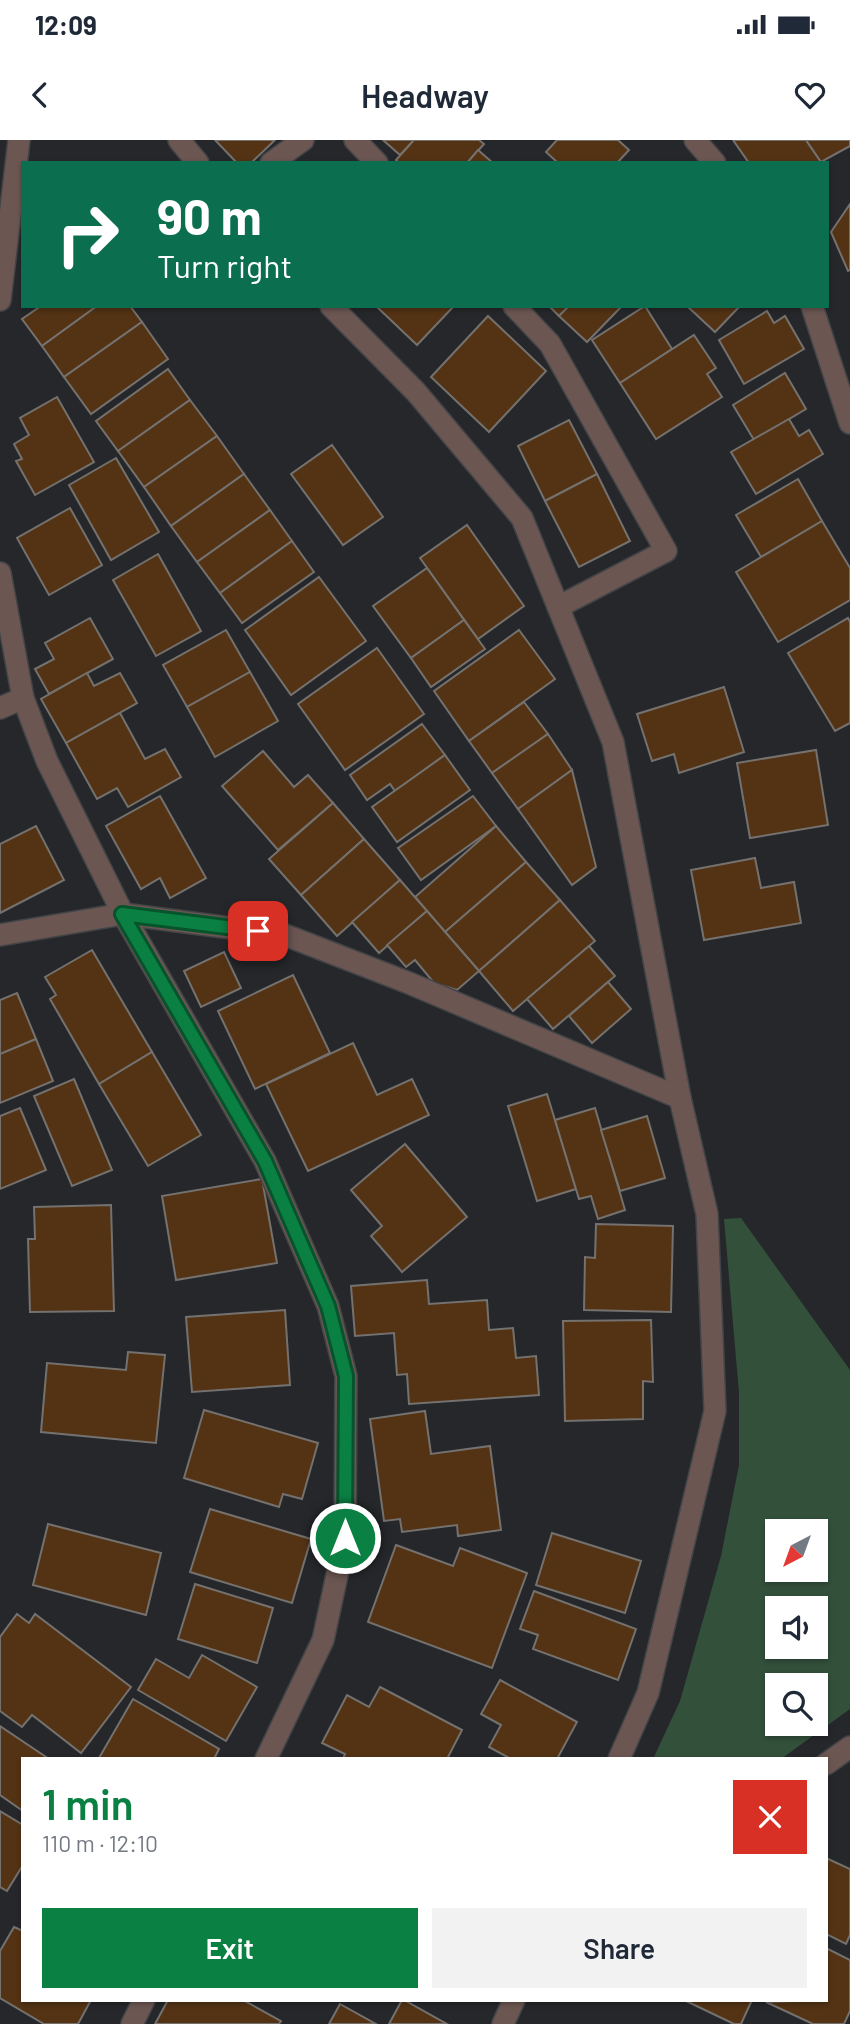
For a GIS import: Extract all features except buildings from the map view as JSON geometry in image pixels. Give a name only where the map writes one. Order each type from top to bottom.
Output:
[{"type":"street","points":[[0,300],[3,253],[19,140]]},
{"type":"street","points":[[179,140],[196,161]]},
{"type":"street","points":[[274,161],[303,140]]},
{"type":"street","points":[[355,140],[375,161]]},
{"type":"street","points":[[695,140],[713,161]]},
{"type":"street","points":[[333,308],[416,392],[522,518],[613,742],[680,1098],[707,1214],[715,1411],[648,1693],[620,1757]]},
{"type":"street","points":[[516,308],[550,344],[666,551],[558,607]]},
{"type":"street","points":[[814,308],[845,391],[850,423]]},
{"type":"street","points":[[0,573],[23,698],[47,761],[122,914],[265,1161],[328,1306],[346,1376],[345,1538],[323,1640],[267,1757]]},
{"type":"street","points":[[0,708],[23,698]]},
{"type":"street","points":[[0,935],[122,914],[285,935],[421,988],[680,1098]]},
{"type":"street","points":[[828,1762],[850,1746]]},
{"type":"street","points":[[132,2024],[143,2002]]},
{"type":"green space","points":[[741,1218],[850,1370],[850,1709],[828,1725],[828,1673],[765,1673],[765,1736],[813,1736],[784,1757],[654,1757],[680,1701],[721,1556],[739,1465],[739,1393],[724,1219]]},
{"type":"route","points":[[258,931],[122,914],[265,1161],[328,1306],[346,1376],[345,1538]]}]
